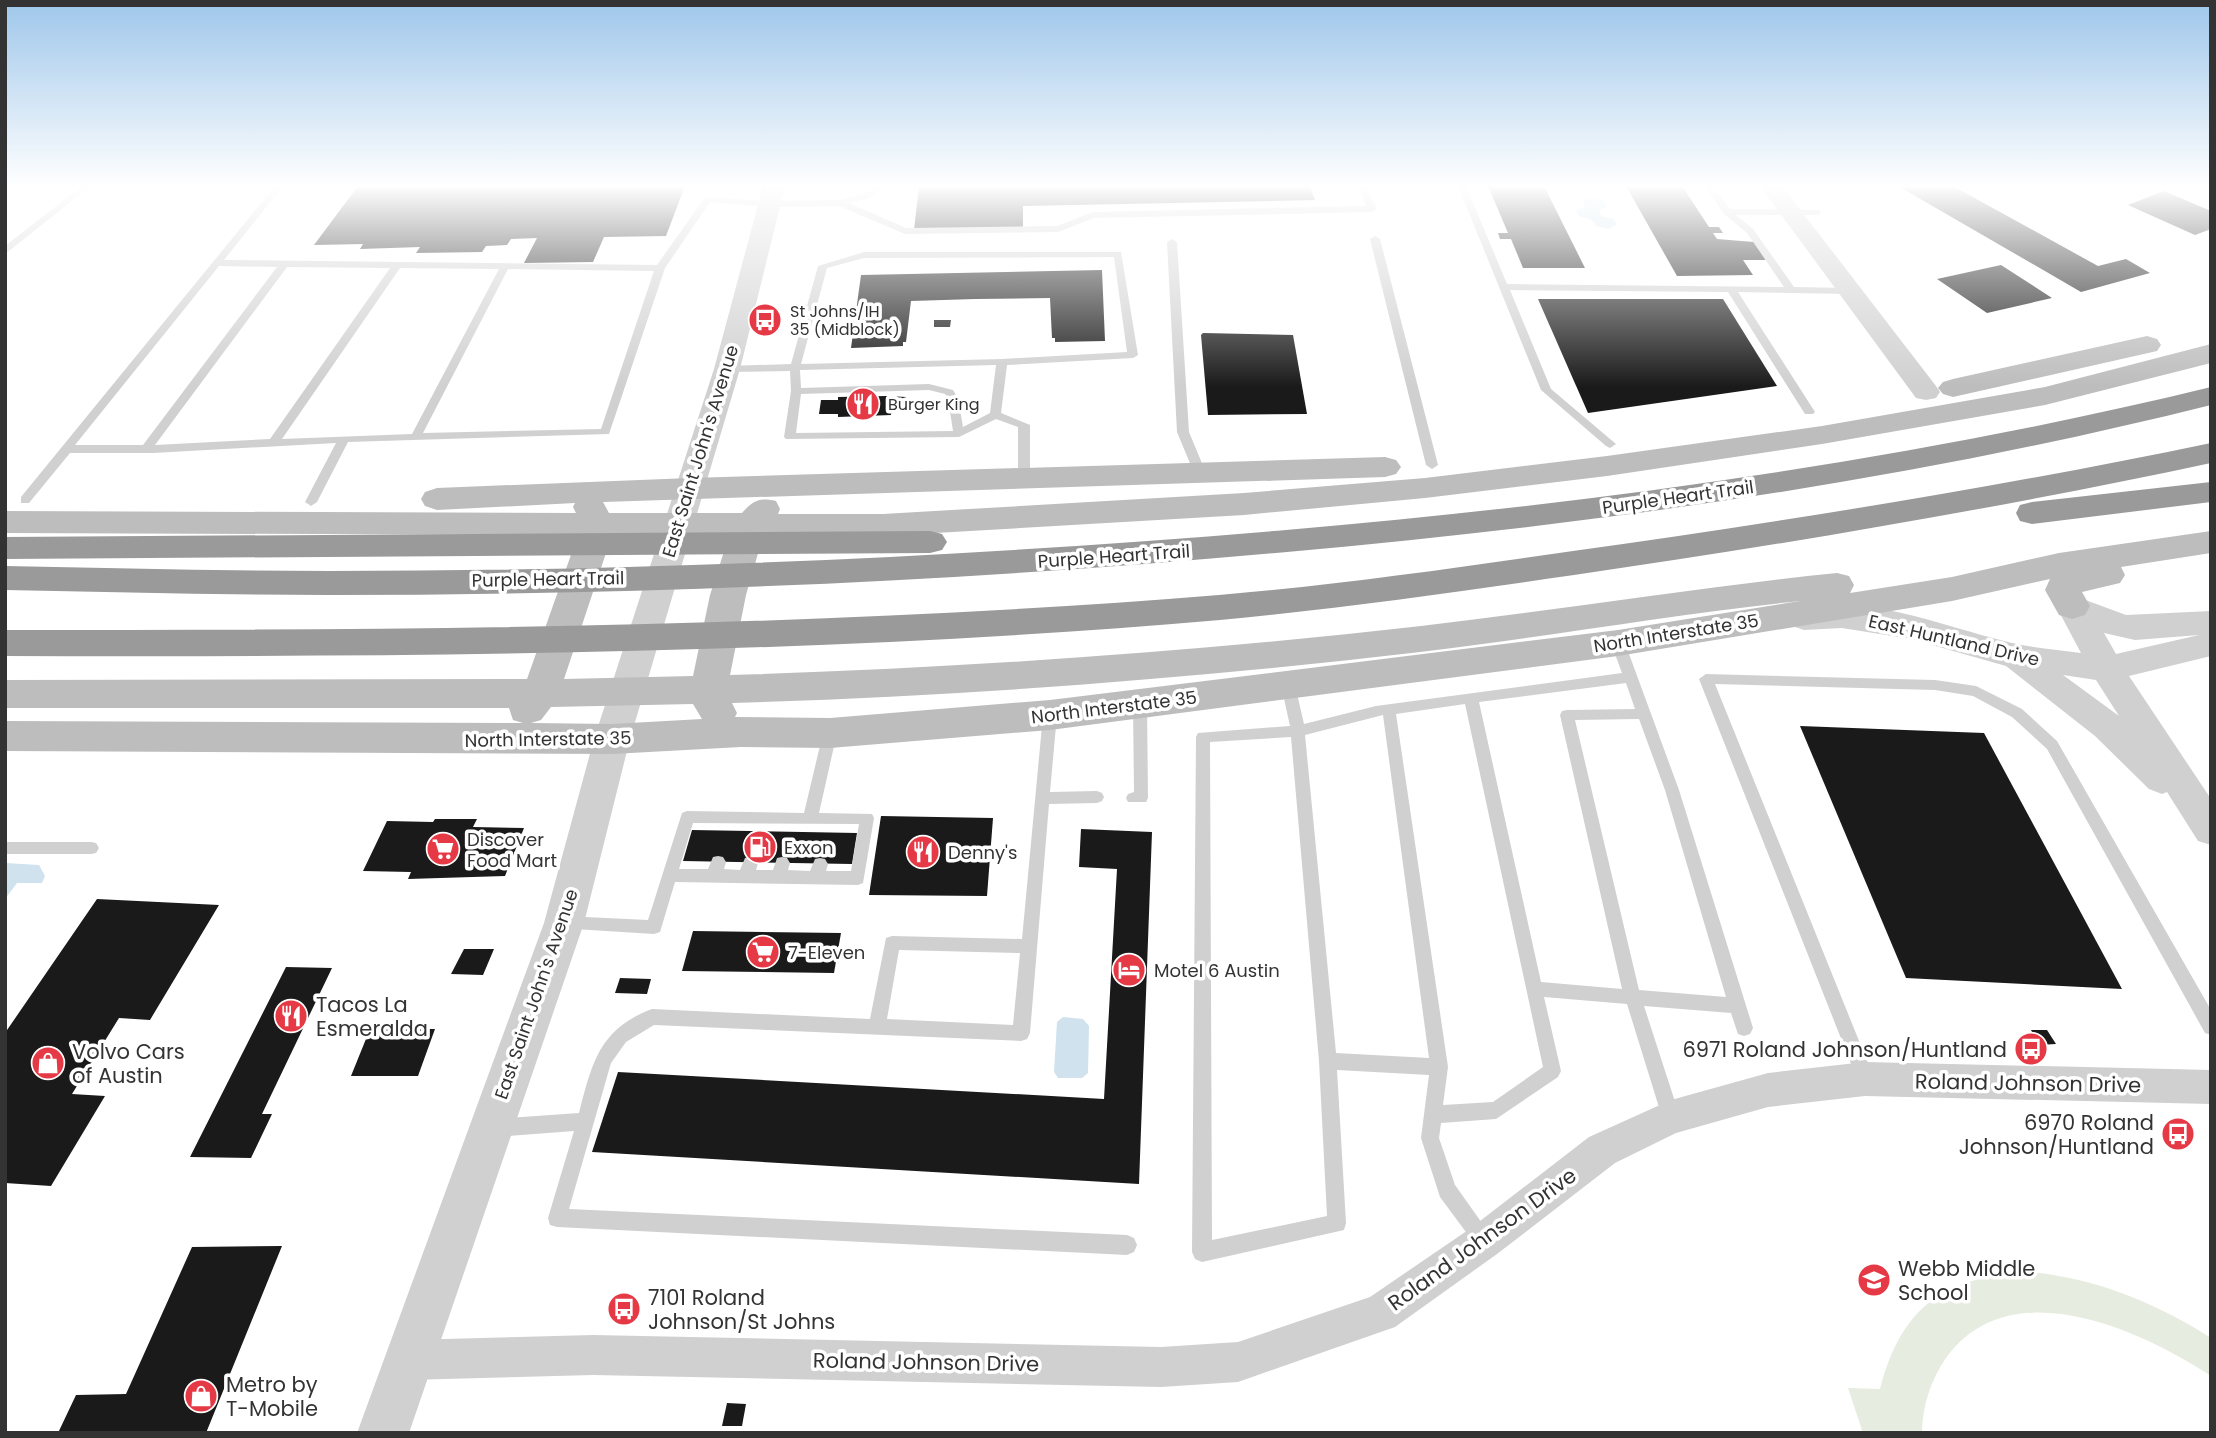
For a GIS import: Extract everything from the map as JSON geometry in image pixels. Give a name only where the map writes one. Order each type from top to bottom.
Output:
[{"type":"highway","name":"Purple Heart Trail","points":[[5,578],[369,583],[807,573],[1205,550],[1344,538],[1597,509],[1789,480],[1963,453],[2112,421],[2211,396]]},
{"type":"highway","points":[[5,643],[458,643],[749,635],[1055,620],[1324,597],[1813,527],[2211,453]]},
{"type":"highway","points":[[1813,527],[1967,521],[2211,492]]},
{"type":"highway","points":[[5,548],[806,545],[1090,539],[1205,550]]},
{"type":"main road","points":[[12,508],[311,502],[582,502],[690,488],[1432,465],[1610,444],[1810,412],[1939,382],[2211,330]]},
{"type":"main road","points":[[12,508],[883,525],[1244,504],[1424,488],[1621,464],[1822,435],[2045,396],[2181,363],[2211,353]]},
{"type":"main road","points":[[741,732],[722,718],[711,702],[711,678],[728,595],[748,528],[766,507],[816,485]]},
{"type":"main road","points":[[469,740],[523,714],[540,695],[597,529],[582,502]]},
{"type":"main road","name":"North Interstate 35","points":[[5,736],[612,739],[741,732],[831,733],[1050,715],[1288,685],[1623,660],[1759,621],[1952,589],[2059,565],[2211,542]]},
{"type":"main road","points":[[2072,606],[2063,590],[2065,583],[2073,579],[2211,560]]},
{"type":"main road","points":[[5,694],[435,695],[804,686],[1050,672],[1268,654],[1470,633],[1770,590],[2059,565]]},
{"type":"street","name":"East Saint John's Avenue","points":[[383,1433],[564,923],[612,739],[727,369],[757,253]]},
{"type":"street","points":[[1822,253],[1850,290],[1939,382]]},
{"type":"street","points":[[1849,253],[1914,337]]},
{"type":"street","points":[[2072,606],[2112,625],[2144,629],[2185,622],[2211,623]]},
{"type":"street","points":[[2072,606],[2107,669],[2207,824]]},
{"type":"street","name":"East Huntland Drive","points":[[1759,621],[1842,616],[1912,627],[2014,656],[2107,669]]},
{"type":"street","points":[[2107,669],[2211,644]]},
{"type":"street","points":[[2014,656],[2108,726],[2207,824]]},
{"type":"street","name":"Roland Johnson Drive","points":[[408,1360],[593,1355],[1161,1367],[1238,1362],[1381,1313],[1484,1241],[1602,1150],[1671,1117],[1768,1090],[1866,1079],[2211,1087]]},
{"type":"lane","points":[[12,508],[66,449],[224,253]]},
{"type":"lane","points":[[66,449],[146,449],[344,439],[605,432],[660,268],[670,253]]},
{"type":"lane","points":[[1173,253],[1183,432],[1200,474]]},
{"type":"lane","points":[[1379,253],[1432,465]]},
{"type":"lane","points":[[1490,253],[1546,390],[1610,444]]},
{"type":"lane","points":[[1765,253],[1791,290]]},
{"type":"lane","points":[[727,369],[795,368],[1002,362],[1133,355],[1118,254],[864,255],[823,265],[795,368],[796,391],[790,437],[959,433],[995,415],[1024,425],[1024,479]]},
{"type":"lane","points":[[216,263],[660,268]]},
{"type":"lane","points":[[146,449],[284,264]]},
{"type":"lane","points":[[273,443],[397,265]]},
{"type":"lane","points":[[416,438],[505,266]]},
{"type":"lane","points":[[1504,287],[1850,290]]},
{"type":"lane","points":[[1731,289],[1810,412]]},
{"type":"lane","points":[[995,415],[1002,362]]},
{"type":"lane","points":[[796,391],[893,387],[943,389],[953,398],[959,433]]},
{"type":"lane","points":[[311,502],[344,439]]},
{"type":"lane","points":[[1288,685],[1298,731],[1328,1061],[1337,1223],[1202,1252],[1203,737],[1298,731],[1389,710],[1471,698],[1623,660],[1672,790],[1744,1028]]},
{"type":"lane","points":[[1866,1079],[1706,678],[1935,685],[1976,691],[2017,713],[2052,745],[2211,1027]]},
{"type":"lane","points":[[1433,1115],[1496,1110],[1552,1071],[1471,698]]},
{"type":"lane","points":[[1133,798],[1141,798],[1140,704]]},
{"type":"lane","points":[[1389,710],[1438,1067],[1430,1138],[1447,1190],[1484,1241]]},
{"type":"lane","points":[[1643,714],[1567,715],[1633,997],[1671,1117]]},
{"type":"lane","points":[[1050,715],[1021,1033],[652,1017],[627,1029],[614,1039],[603,1058],[556,1218],[1127,1245]]},
{"type":"lane","points":[[810,819],[831,733]]},
{"type":"lane","points":[[1043,798],[1097,797]]},
{"type":"lane","points":[[564,923],[654,927],[669,875],[687,817],[727,825],[790,826],[810,819],[828,826],[867,818],[858,878],[818,871],[781,870],[716,869],[669,875]]},
{"type":"lane","points":[[5,848],[91,848]]},
{"type":"lane","points":[[877,1027],[892,943],[1030,946]]},
{"type":"lane","points":[[1535,989],[1737,1006]]},
{"type":"lane","points":[[1328,1061],[1438,1067]]},
{"type":"lane","points":[[490,1128],[586,1121]]},
{"type":"shaded area","points":[[2031,1272],[2102,1286],[2146,1303],[2190,1325],[2211,1338],[2211,1376],[2149,1341],[2076,1316],[2040,1312],[2005,1317],[1973,1331],[1946,1358],[1928,1394],[1922,1433],[1863,1433],[1848,1388],[1880,1389],[1889,1360],[1915,1316],[1932,1300],[1975,1280]]},
{"type":"water","points":[[5,863],[39,865],[45,876],[42,883],[17,883],[5,899]]},
{"type":"water","points":[[1063,1017],[1083,1019],[1089,1026],[1088,1073],[1082,1078],[1058,1078],[1054,1072],[1057,1022]]},
{"type":"building","points":[[529,253],[597,253],[593,262],[524,263]]},
{"type":"building","points":[[1517,253],[1578,253],[1585,268],[1523,268]]},
{"type":"building","points":[[1664,253],[1762,253],[1767,260],[1743,260],[1753,275],[1677,276]]},
{"type":"building","points":[[2014,253],[2075,253],[2098,266],[2126,259],[2150,273],[2081,292]]},
{"type":"building","points":[[2001,265],[2052,298],[1987,313],[1937,279]]},
{"type":"building","points":[[1102,270],[1105,341],[1055,342],[1055,338],[1052,338],[1050,298],[975,299],[911,301],[906,342],[903,342],[903,346],[851,348],[861,275]]},
{"type":"building","points":[[1538,299],[1723,299],[1777,386],[1588,413]]},
{"type":"building","points":[[934,320],[951,320],[950,327],[934,327]]},
{"type":"building","points":[[1201,335],[1293,335],[1307,414],[1208,415]]},
{"type":"building","name":"Burger King","points":[[838,397],[906,397],[905,407],[892,407],[891,415],[838,417],[838,414],[819,414],[821,400],[838,400]]},
{"type":"building","points":[[1800,726],[1984,733],[2122,989],[1906,978]]},
{"type":"building","points":[[881,816],[993,818],[987,896],[869,895]]},
{"type":"building","points":[[435,819],[477,819],[473,827],[524,828],[505,876],[408,879],[411,872],[363,871],[387,821],[433,822]]},
{"type":"building","name":"Motel 6 Austin","points":[[1081,829],[1152,832],[1139,1184],[592,1152],[618,1072],[1104,1099],[1117,869],[1079,867]]},
{"type":"building","points":[[692,830],[857,833],[852,864],[683,861]]},
{"type":"building","name":"Volvo Cars of Austin","points":[[97,899],[219,905],[150,1020],[119,1018],[72,1094],[105,1096],[51,1186],[5,1183],[5,1033]]},
{"type":"building","name":"7-Eleven","points":[[693,931],[841,933],[834,973],[682,971]]},
{"type":"building","points":[[464,949],[494,949],[483,975],[451,974]]},
{"type":"building","points":[[286,967],[332,968],[262,1114],[272,1114],[251,1158],[190,1157]]},
{"type":"building","points":[[620,978],[651,979],[647,994],[615,993]]},
{"type":"building","points":[[370,1029],[435,1029],[418,1076],[351,1076]]},
{"type":"building","points":[[2031,1030],[2047,1030],[2056,1044],[2039,1045]]},
{"type":"building","points":[[282,1246],[206,1433],[58,1433],[76,1395],[126,1394],[192,1247]]},
{"type":"building","points":[[727,1403],[746,1404],[742,1426],[722,1426]]},
{"type":"place","name":"St Johns/IH 35 (Midblock)","points":[[765,320]]},
{"type":"place","name":"Burger King","points":[[863,404]]},
{"type":"place","name":"Exxon","points":[[760,847]]},
{"type":"place","name":"Discover Food Mart","points":[[443,849]]},
{"type":"place","name":"Denny's","points":[[923,852]]},
{"type":"place","name":"7-Eleven","points":[[763,952]]},
{"type":"place","name":"Motel 6 Austin","points":[[1129,970]]},
{"type":"place","name":"Tacos La Esmeralda","points":[[291,1016]]},
{"type":"place","name":"6971 Roland Johnson/Huntland","points":[[2031,1049]]},
{"type":"place","name":"Volvo Cars of Austin","points":[[48,1063]]},
{"type":"place","name":"6970 Roland Johnson/Huntland","points":[[2178,1134]]},
{"type":"place","name":"Webb Middle School","points":[[1874,1280]]},
{"type":"place","name":"7101 Roland Johnson/St Johns","points":[[624,1309]]},
{"type":"place","name":"Metro by T-Mobile","points":[[201,1396]]}]
